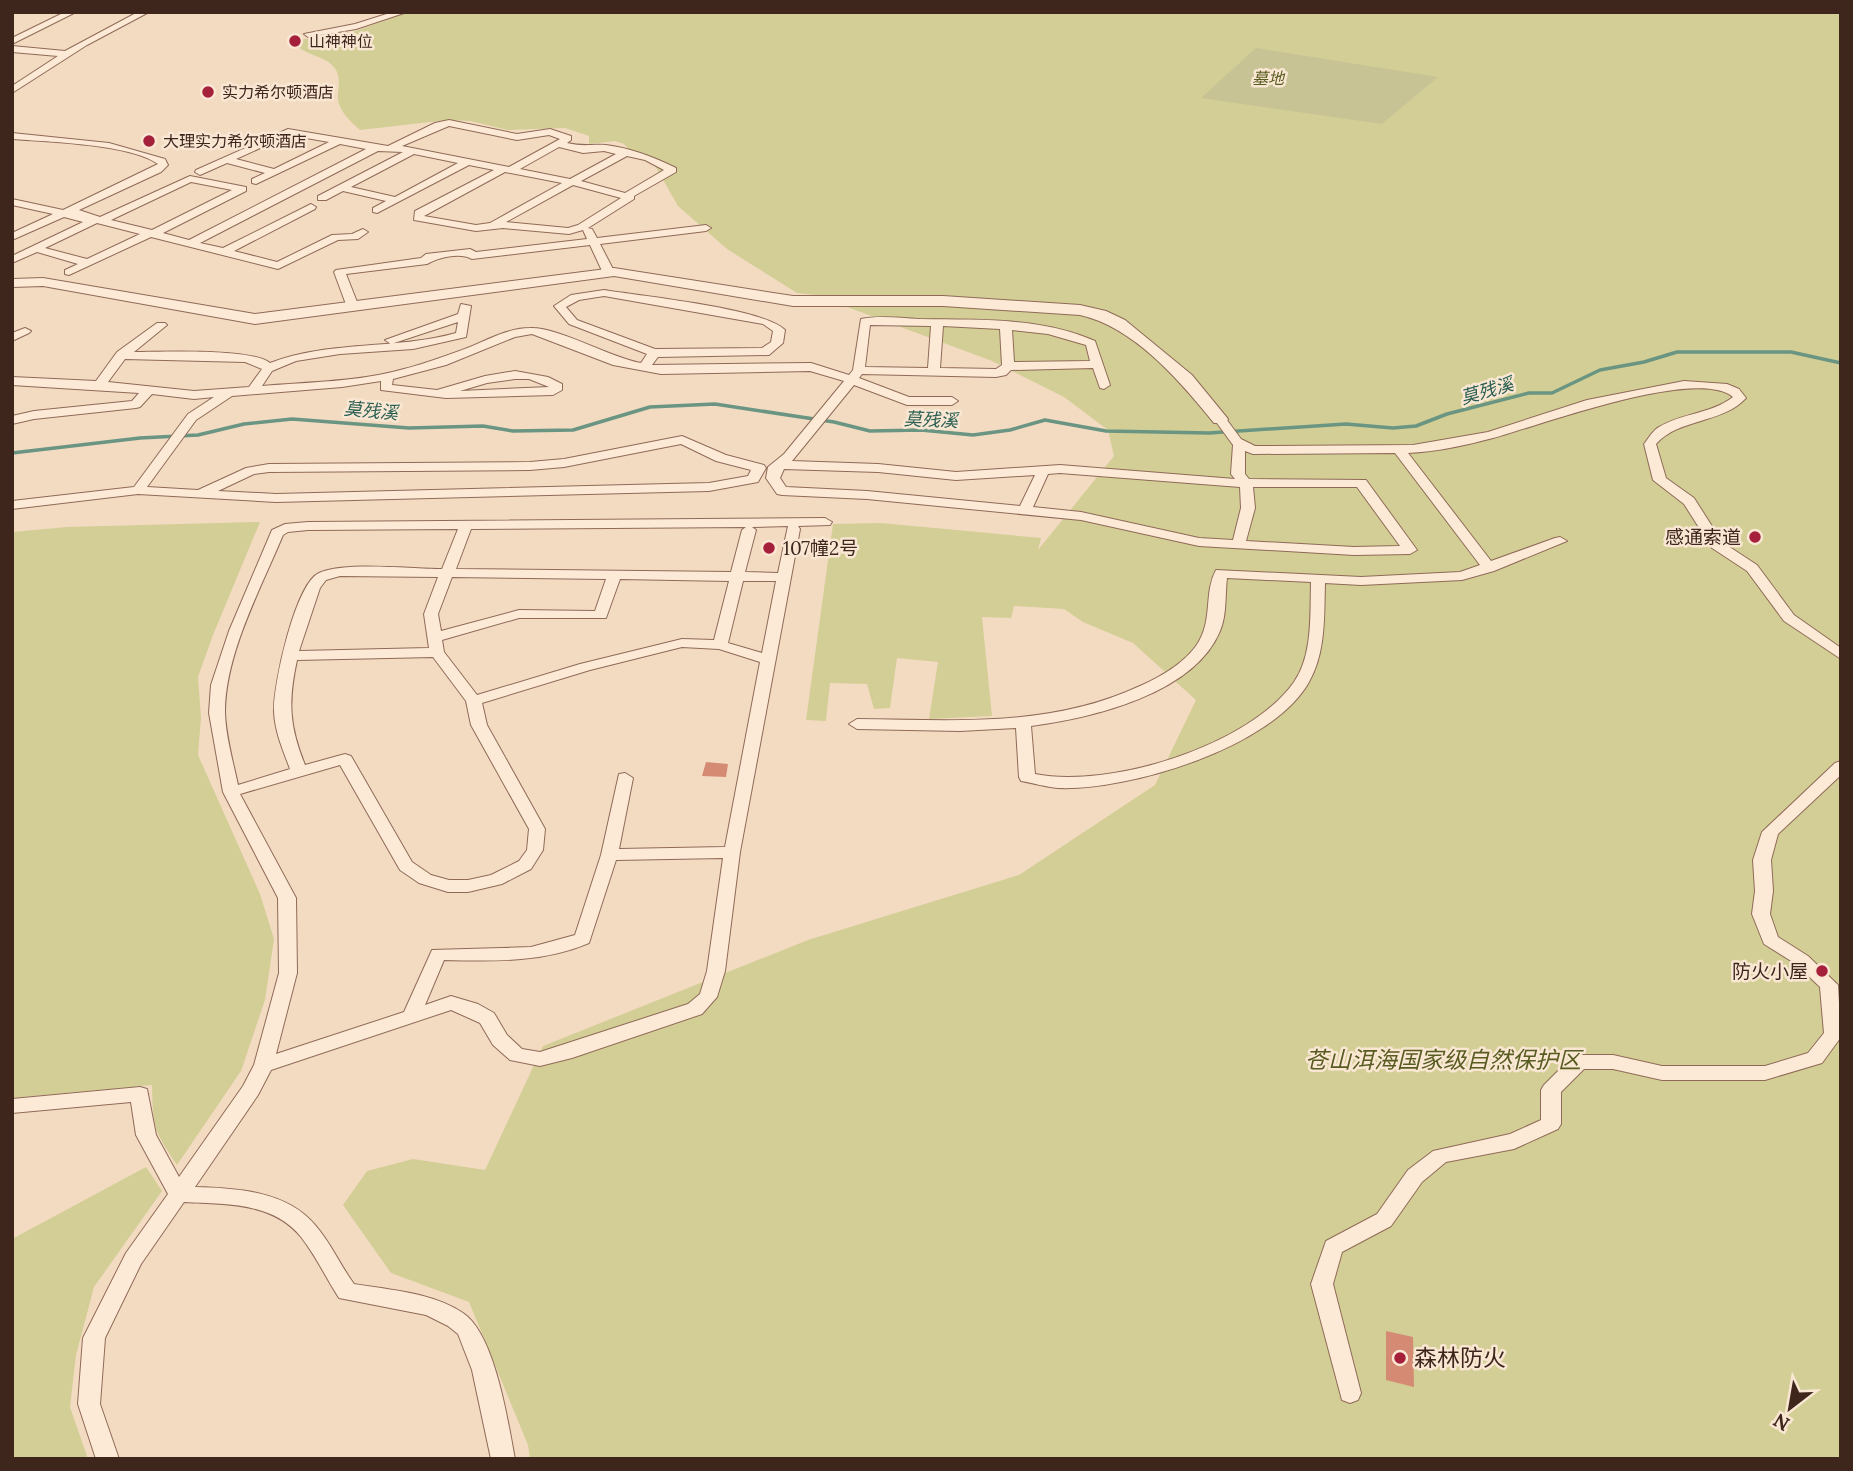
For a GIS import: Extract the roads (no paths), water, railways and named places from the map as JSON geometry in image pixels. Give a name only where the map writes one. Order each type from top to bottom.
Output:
[{"type":"street","points":[[12,41],[72,12]]},
{"type":"street","points":[[12,90],[66,54],[145,12]]},
{"type":"street","points":[[307,34],[356,26],[403,12]]},
{"type":"street","points":[[12,49],[66,54]]},
{"type":"street","points":[[392,148],[438,125],[449,123],[517,137],[550,132],[568,137],[417,216],[424,221],[476,229],[491,226],[565,232],[585,226],[628,200],[628,195]]},
{"type":"street","points":[[200,172],[285,133],[412,151],[628,195],[672,170],[654,160],[625,153],[603,148],[583,150],[559,144]]},
{"type":"street","points":[[12,138],[131,157],[152,164],[12,237]]},
{"type":"street","points":[[256,181],[339,141]]},
{"type":"street","points":[[191,243],[376,148]]},
{"type":"street","points":[[322,198],[412,151]]},
{"type":"street","points":[[491,226],[625,153]]},
{"type":"street","points":[[226,160],[275,172]]},
{"type":"street","points":[[377,210],[466,163]]},
{"type":"street","points":[[12,260],[190,179],[242,189],[69,272]]},
{"type":"street","points":[[342,188],[396,200]]},
{"type":"street","points":[[14,204],[60,212],[74,218],[97,220],[278,266],[336,237],[351,237],[363,232]]},
{"type":"street","points":[[222,253],[311,207]]},
{"type":"street","points":[[12,231],[60,212]]},
{"type":"street","points":[[585,226],[609,273]]},
{"type":"street","points":[[353,307],[340,272],[427,261],[426,257],[470,252],[472,256],[706,228]]},
{"type":"street","points":[[37,249],[89,263]]},
{"type":"street","points":[[12,283],[43,282],[246,318],[278,317],[609,273],[633,274],[793,301],[943,301],[1046,307],[1099,314],[1112,318],[1164,358],[1202,395],[1237,443],[1238,474],[1247,483],[1250,505],[1238,545]]},
{"type":"street","points":[[604,293],[744,316],[767,322],[779,330],[778,343],[765,352],[654,353],[573,322],[560,306],[566,300],[582,295],[604,293]]},
{"type":"street","points":[[252,391],[268,368],[289,358],[338,348],[376,348],[443,342],[462,335],[465,327],[463,311]]},
{"type":"street","points":[[777,470],[855,374],[865,321],[1040,329],[1084,338],[1091,342],[1104,385]]},
{"type":"street","points":[[934,372],[937,323]]},
{"type":"street","points":[[100,385],[121,355],[160,325]]},
{"type":"street","points":[[1006,327],[1009,366]]},
{"type":"street","points":[[12,338],[25,331]]},
{"type":"street","points":[[12,381],[100,385],[194,395],[252,391],[388,377],[442,362],[512,334],[532,331],[552,336],[617,362],[661,370],[796,365],[855,374],[996,373],[1009,366],[1098,365]]},
{"type":"street","points":[[644,368],[654,353]]},
{"type":"street","points":[[121,355],[245,358],[261,362],[268,368]]},
{"type":"street","points":[[855,374],[907,401],[953,401]]},
{"type":"street","points":[[388,377],[385,387],[441,393],[549,392],[558,387],[547,380],[521,375],[489,376],[441,393]]},
{"type":"street","points":[[1237,443],[1260,451],[1399,450],[1490,435],[1591,403],[1671,387],[1706,384],[1735,392],[1740,398],[1727,408],[1656,435],[1650,444],[1655,468],[1660,480],[1689,501],[1717,545],[1752,568],[1789,618],[1841,656]]},
{"type":"street","points":[[12,420],[34,415],[136,404],[147,392]]},
{"type":"street","points":[[138,491],[192,417],[230,392]]},
{"type":"street","points":[[12,411],[34,415]]},
{"type":"street","points":[[197,495],[251,471],[269,468],[530,466],[564,463],[682,440],[756,474]]},
{"type":"street","points":[[1399,450],[1489,568]]},
{"type":"street","points":[[12,505],[138,491],[276,498],[709,487],[777,470],[889,468],[956,476],[1083,470],[1247,483],[1361,483],[1410,550],[1354,551],[1199,542],[1081,516],[1025,509],[867,495],[782,491],[777,470]]},
{"type":"street","points":[[1025,509],[1043,471]]},
{"type":"street","points":[[108,1459],[89,1404],[94,1338],[133,1259],[251,1090],[264,1065],[288,973],[288,898],[231,792],[216,713],[219,685],[236,631],[276,533],[290,527],[825,522]]},
{"type":"street","points":[[231,792],[345,759],[406,866],[425,879],[448,886],[468,886],[496,880],[525,865],[535,850],[537,829],[479,725],[474,701],[436,644],[431,614],[466,525]]},
{"type":"street","points":[[264,1065],[451,1003],[471,1009],[486,1018],[500,1040],[517,1055],[540,1059],[695,1009],[708,997],[716,971],[732,852],[793,528]]},
{"type":"street","points":[[720,645],[749,530]]},
{"type":"street","points":[[857,723],[1023,723],[1108,704],[1163,681],[1196,657],[1213,630],[1221,573],[1318,579],[1422,579],[1462,576],[1560,541]]},
{"type":"street","points":[[299,771],[281,711],[285,674],[299,625],[317,581],[325,575],[340,572],[783,576]]},
{"type":"street","points":[[290,656],[436,644],[519,614],[601,615],[614,575]]},
{"type":"street","points":[[1023,723],[1027,778],[1044,784],[1135,775],[1228,742],[1255,725],[1301,684],[1317,631],[1318,579]]},
{"type":"street","points":[[474,701],[585,667],[682,643],[720,645],[768,659]]},
{"type":"street","points":[[1350,1393],[1322,1284],[1333,1247],[1384,1220],[1415,1176],[1440,1156],[1514,1141],[1551,1124],[1551,1090],[1579,1062],[1613,1062],[1662,1073],[1765,1073],[1815,1058],[1833,1034],[1829,985],[1802,960],[1770,940],[1761,914],[1764,891],[1762,860],[1770,832],[1841,766]]},
{"type":"street","points":[[411,1016],[438,954],[504,954],[564,949],[583,939],[609,855],[625,778]]},
{"type":"street","points":[[609,855],[732,852]]},
{"type":"street","points":[[12,1106],[140,1094],[146,1135],[178,1194]]},
{"type":"street","points":[[178,1194],[242,1199],[276,1207],[306,1228],[347,1292],[424,1307],[460,1322],[472,1339],[499,1435],[503,1459]]},
{"type":"waterway","name":"莫残溪","points":[[12,453],[140,438],[198,435],[244,424],[292,419],[409,428],[483,426],[513,431],[573,430],[650,407],[715,404],[834,422],[870,431],[921,430],[973,435],[1010,430],[1045,420],[1106,431],[1209,433],[1346,424],[1393,428],[1416,426],[1447,414],[1529,393],[1552,393],[1600,370],[1644,362],[1677,352],[1791,352],[1841,363]]},
{"type":"place","name":"山神神位","points":[[295,41]]},
{"type":"place","name":"实力希尔顿酒店","points":[[208,92]]},
{"type":"place","name":"大理实力希尔顿酒店","points":[[149,141]]},
{"type":"place","name":"感通索道","points":[[1755,537]]},
{"type":"place","name":"107幢2号","points":[[769,548]]},
{"type":"place","name":"防火小屋","points":[[1822,971]]},
{"type":"place","name":"森林防火","points":[[1400,1358]]},
{"type":"park label","name":"墓地","points":[[1268,78]]},
{"type":"park label","name":"苍山洱海国家级自然保护区","points":[[1443,1060]]}]
